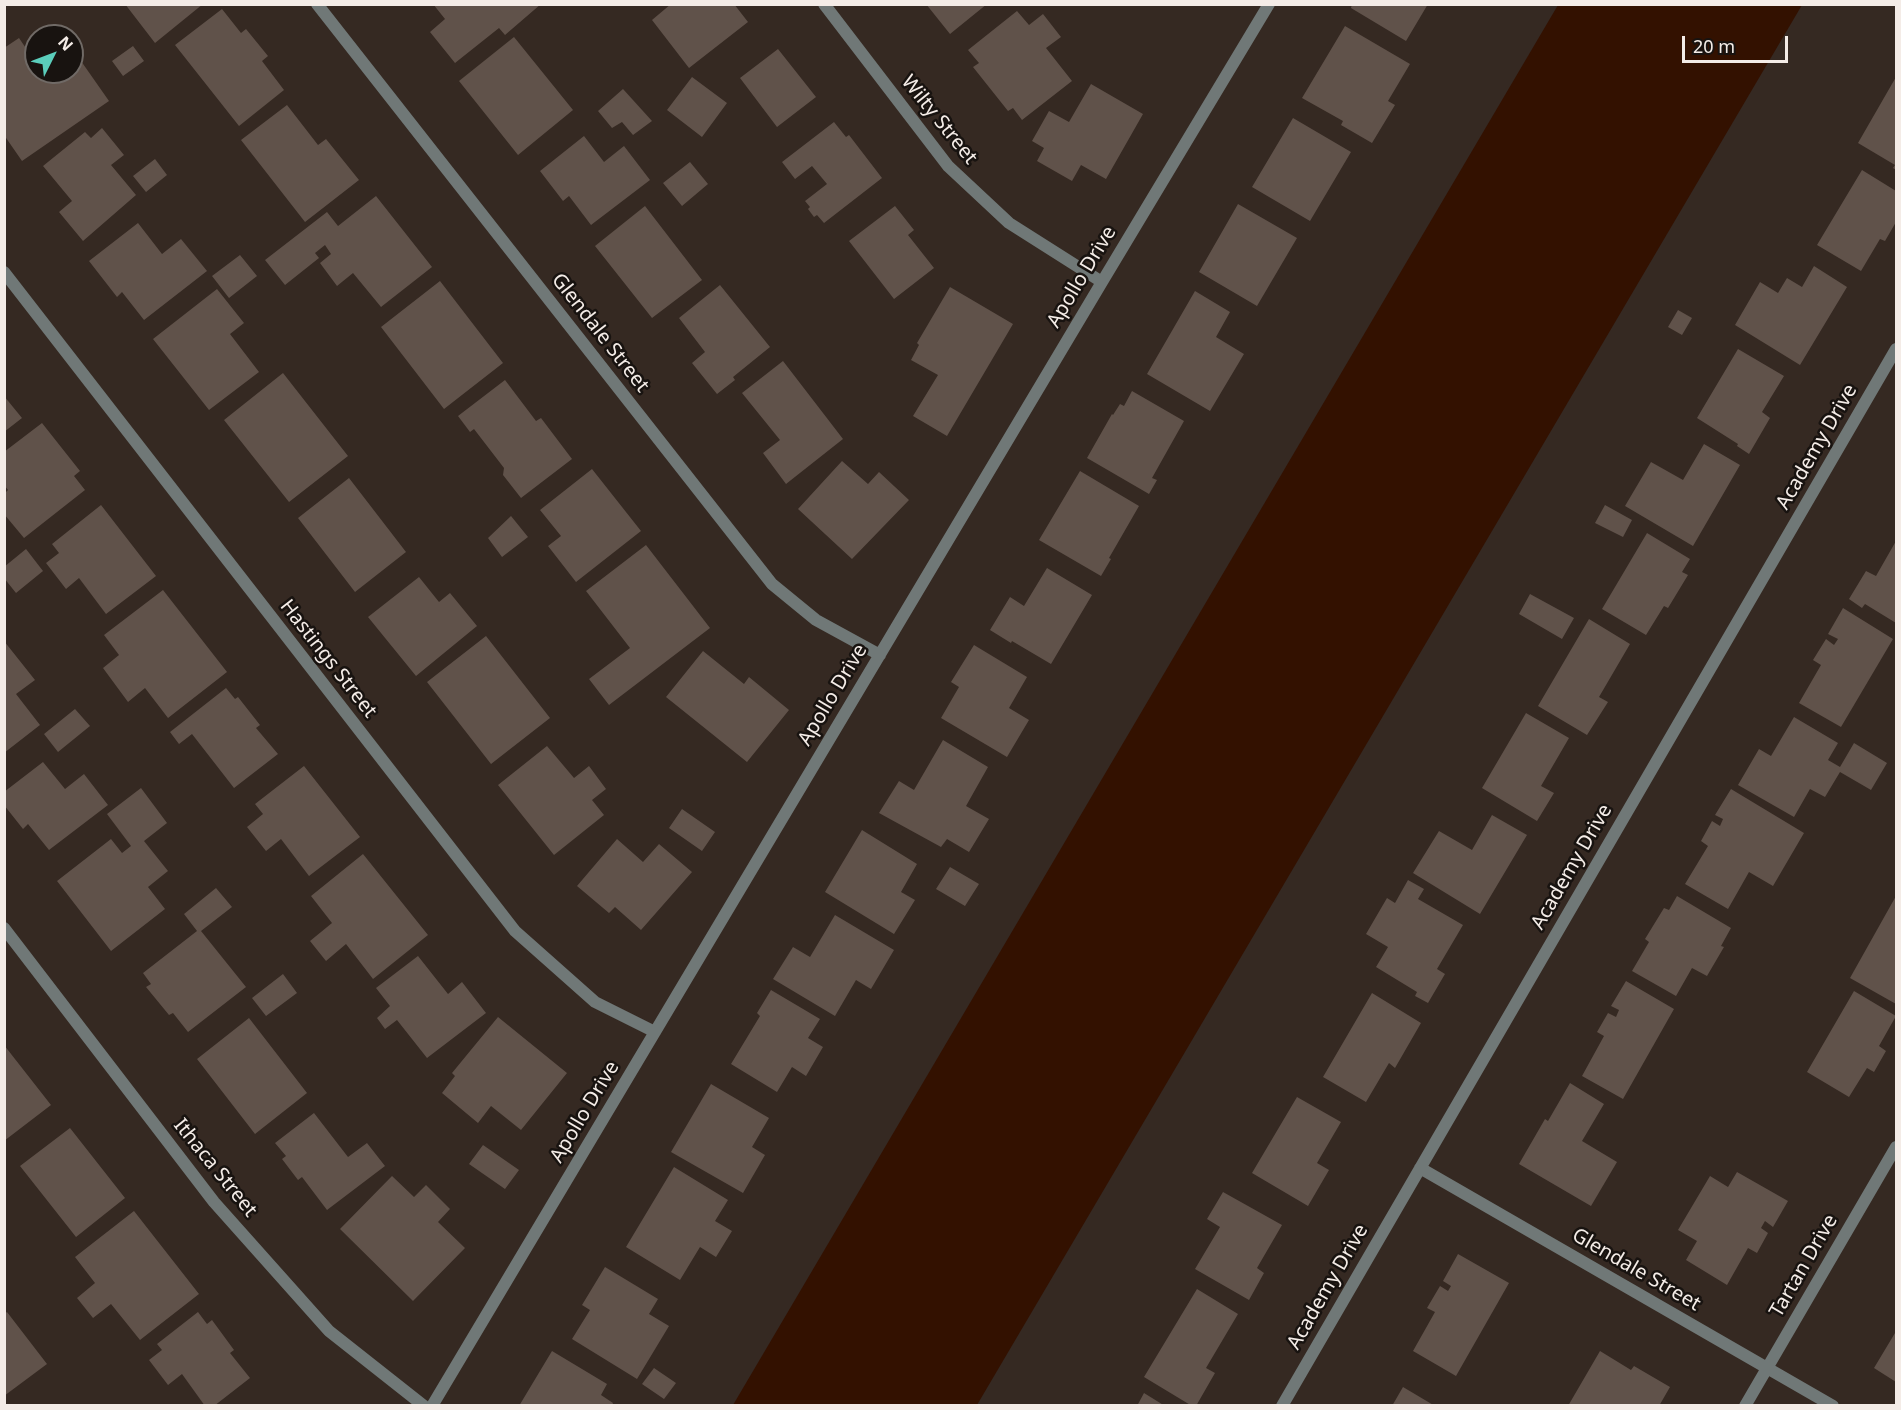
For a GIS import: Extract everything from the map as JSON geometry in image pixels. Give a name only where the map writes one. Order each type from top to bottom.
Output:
[{"type":"street","name":"Glendale Street","points":[[317,4],[772,584],[816,620],[880,655]]},
{"type":"street","name":"Wilty Street","points":[[824,4],[948,166],[1009,223],[1102,282]]},
{"type":"street","name":"Apollo Drive","points":[[432,1406],[1269,4]]},
{"type":"street","name":"Hastings Street","points":[[4,272],[515,931],[595,1002],[655,1032]]},
{"type":"street","name":"Academy Drive","points":[[1282,1406],[1896,349]]},
{"type":"street","name":"Ithaca Street","points":[[4,928],[214,1202],[329,1331],[424,1406]]},
{"type":"street","name":"Tartan Drive","points":[[1745,1406],[1896,1147]]},
{"type":"street","name":"Glendale Street","points":[[1420,1168],[1833,1406]]},
{"type":"shaded area","points":[[1558,5],[1802,5],[977,1405],[733,1405]]},
{"type":"building","points":[[125,4],[203,4],[155,43]]},
{"type":"building","points":[[433,4],[541,4],[505,35],[499,28],[455,63],[430,32],[445,19]]},
{"type":"building","points":[[671,4],[734,4],[748,22],[689,68],[652,20]]},
{"type":"building","points":[[926,4],[987,4],[950,34]]},
{"type":"building","points":[[1352,4],[1428,4],[1406,41],[1351,8]]},
{"type":"building","points":[[222,9],[241,33],[246,29],[268,56],[262,61],[284,90],[239,126],[175,45]]},
{"type":"building","points":[[1017,11],[1029,25],[1043,14],[1061,37],[1046,48],[1072,81],[1022,120],[1013,108],[1008,111],[973,67],[979,63],[968,50]]},
{"type":"building","points":[[1345,26],[1410,64],[1388,101],[1395,105],[1372,143],[1341,125],[1343,121],[1302,98]]},
{"type":"building","points":[[514,37],[573,110],[518,155],[459,81]]},
{"type":"building","points":[[19,38],[24,45],[24,84],[84,84],[84,65],[109,101],[22,161],[4,135],[4,48]]},
{"type":"building","points":[[133,46],[144,61],[123,76],[112,61]]},
{"type":"building","points":[[778,49],[816,97],[777,127],[740,78]]},
{"type":"building","points":[[692,77],[727,103],[702,137],[667,110]]},
{"type":"building","points":[[1896,77],[1896,170],[1893,168],[1895,165],[1858,143]]},
{"type":"building","points":[[1091,84],[1143,114],[1106,179],[1081,165],[1072,181],[1037,161],[1044,148],[1032,141],[1049,111],[1069,122]]},
{"type":"building","points":[[623,89],[652,121],[633,135],[622,122],[612,128],[598,111]]},
{"type":"building","points":[[287,105],[318,145],[326,139],[359,180],[305,222],[241,140]]},
{"type":"building","points":[[1293,118],[1351,152],[1310,221],[1252,187]]},
{"type":"building","points":[[834,122],[846,137],[849,135],[882,178],[824,223],[817,215],[814,217],[805,201],[827,184],[812,166],[795,179],[782,162]]},
{"type":"building","points":[[102,128],[124,155],[111,165],[136,195],[83,241],[59,212],[72,201],[43,166],[85,132],[91,138]]},
{"type":"building","points":[[584,136],[604,162],[624,146],[650,180],[591,225],[569,196],[563,201],[540,171]]},
{"type":"building","points":[[155,159],[167,175],[146,192],[133,176]]},
{"type":"building","points":[[690,162],[708,184],[682,206],[663,183]]},
{"type":"building","points":[[1862,170],[1896,191],[1896,222],[1885,241],[1880,239],[1861,271],[1817,245]]},
{"type":"building","points":[[376,196],[432,267],[381,307],[353,273],[337,286],[320,263],[331,254],[325,245],[315,253],[319,258],[285,285],[265,260],[327,212],[338,226]]},
{"type":"building","points":[[1238,204],[1297,238],[1257,306],[1199,272]]},
{"type":"building","points":[[645,206],[702,280],[652,318],[595,246]]},
{"type":"building","points":[[895,206],[914,230],[908,235],[934,268],[894,299],[849,241]]},
{"type":"building","points":[[138,223],[162,254],[181,239],[207,271],[144,320],[122,292],[117,297],[89,261]]},
{"type":"building","points":[[240,255],[257,276],[229,298],[212,276]]},
{"type":"building","points":[[1814,266],[1847,287],[1800,365],[1735,325],[1760,282],[1778,293],[1787,278],[1802,287]]},
{"type":"building","points":[[440,281],[503,363],[444,409],[381,327]]},
{"type":"building","points":[[720,285],[770,347],[733,377],[735,380],[717,394],[692,363],[705,352],[679,318]]},
{"type":"building","points":[[950,287],[1013,324],[947,436],[913,416],[938,375],[911,360],[919,345],[917,343]]},
{"type":"building","points":[[217,289],[244,323],[230,334],[259,372],[209,410],[153,339]]},
{"type":"building","points":[[1195,291],[1230,312],[1216,337],[1244,354],[1210,411],[1147,374]]},
{"type":"building","points":[[1678,310],[1692,318],[1682,335],[1668,327]]},
{"type":"building","points":[[1738,349],[1784,376],[1762,412],[1770,418],[1749,454],[1737,446],[1738,444],[1697,418]]},
{"type":"building","points":[[783,361],[843,439],[786,484],[763,453],[780,440],[742,393]]},
{"type":"building","points":[[283,373],[348,456],[289,502],[224,420]]},
{"type":"building","points":[[505,380],[536,421],[541,418],[572,459],[521,498],[503,475],[504,468],[474,429],[470,432],[458,416]]},
{"type":"building","points":[[1132,391],[1184,421],[1152,478],[1157,480],[1149,494],[1087,458],[1112,414],[1120,404],[1124,406]]},
{"type":"building","points":[[4,396],[22,418],[4,432]]},
{"type":"building","points":[[42,423],[80,471],[74,476],[85,490],[24,538],[4,514],[4,494],[8,490],[4,485],[4,452]]},
{"type":"building","points":[[1704,444],[1740,465],[1693,546],[1625,506],[1651,462],[1683,480]]},
{"type":"building","points":[[842,461],[868,484],[879,472],[909,500],[852,559],[798,509]]},
{"type":"building","points":[[592,469],[641,531],[576,582],[548,546],[561,536],[540,510]]},
{"type":"building","points":[[1080,471],[1139,506],[1101,576],[1039,540]]},
{"type":"building","points":[[349,478],[406,552],[355,592],[298,518]]},
{"type":"building","points":[[101,505],[156,576],[106,614],[79,578],[66,589],[46,563],[59,553],[52,544]]},
{"type":"building","points":[[1605,505],[1632,520],[1623,537],[1595,523]]},
{"type":"building","points":[[511,516],[528,537],[502,557],[488,538]]},
{"type":"building","points":[[1647,533],[1690,559],[1682,572],[1688,575],[1668,608],[1664,606],[1646,635],[1602,609]]},
{"type":"building","points":[[1896,541],[1896,623],[1865,604],[1862,608],[1849,599],[1866,571],[1876,576]]},
{"type":"building","points":[[646,545],[710,628],[609,705],[589,679],[630,648],[586,591]]},
{"type":"building","points":[[26,549],[43,571],[16,593],[4,578],[4,567]]},
{"type":"building","points":[[1047,568],[1092,595],[1051,664],[990,630],[1010,597],[1024,606]]},
{"type":"building","points":[[419,577],[439,602],[450,593],[477,626],[416,676],[368,617]]},
{"type":"building","points":[[163,590],[227,672],[168,718],[145,688],[128,702],[103,668],[119,655],[104,635]]},
{"type":"building","points":[[1530,594],[1574,618],[1562,639],[1519,614]]},
{"type":"building","points":[[1843,608],[1893,639],[1841,727],[1799,703],[1821,665],[1813,660],[1826,639],[1834,645],[1838,639],[1828,634]]},
{"type":"building","points":[[1589,619],[1630,644],[1599,697],[1608,702],[1587,735],[1538,706]]},
{"type":"building","points":[[486,636],[550,718],[491,764],[427,682]]},
{"type":"building","points":[[4,641],[35,680],[16,694],[40,725],[4,753]]},
{"type":"building","points":[[974,645],[1027,677],[1009,708],[1029,720],[1007,757],[941,718],[959,687],[951,682]]},
{"type":"building","points":[[703,651],[744,684],[749,677],[789,710],[747,762],[666,697]]},
{"type":"building","points":[[226,688],[235,699],[238,697],[260,725],[256,728],[278,754],[234,788],[192,734],[179,744],[170,732]]},
{"type":"building","points":[[75,709],[90,726],[58,752],[44,734]]},
{"type":"building","points":[[1526,713],[1569,738],[1541,786],[1554,793],[1537,821],[1482,788]]},
{"type":"building","points":[[1794,717],[1838,743],[1828,760],[1840,767],[1854,743],[1887,763],[1871,790],[1840,772],[1825,797],[1810,789],[1794,817],[1738,785],[1759,749],[1771,756]]},
{"type":"building","points":[[943,740],[988,767],[966,806],[989,819],[969,852],[947,839],[941,847],[879,813],[899,781],[914,790]]},
{"type":"building","points":[[547,746],[574,778],[589,766],[606,789],[592,800],[604,815],[554,855],[498,785]]},
{"type":"building","points":[[43,762],[65,789],[84,774],[108,805],[49,850],[28,824],[23,829],[4,805],[4,792]]},
{"type":"building","points":[[304,766],[360,837],[309,876],[281,839],[266,851],[247,827],[263,814],[255,804]]},
{"type":"building","points":[[141,788],[167,823],[144,841],[168,871],[148,887],[165,909],[111,951],[57,881],[111,839],[122,853],[131,846],[107,814]]},
{"type":"building","points":[[1731,789],[1804,833],[1773,886],[1749,872],[1728,909],[1685,884],[1708,846],[1701,841],[1712,821],[1720,826],[1723,819],[1715,815]]},
{"type":"building","points":[[682,809],[715,832],[702,851],[669,828]]},
{"type":"building","points":[[1492,815],[1527,835],[1480,914],[1413,873],[1439,831],[1472,850]]},
{"type":"building","points":[[862,830],[917,864],[901,892],[915,900],[894,934],[825,892]]},
{"type":"building","points":[[617,839],[643,862],[659,844],[692,872],[641,930],[615,907],[609,913],[577,886]]},
{"type":"building","points":[[363,854],[428,935],[373,979],[346,944],[326,961],[310,941],[332,923],[311,896]]},
{"type":"building","points":[[950,867],[979,884],[965,906],[936,889]]},
{"type":"building","points":[[1408,880],[1424,889],[1418,899],[1463,925],[1437,969],[1445,974],[1428,1003],[1415,996],[1417,992],[1376,967],[1388,947],[1366,934],[1387,898],[1395,903]]},
{"type":"building","points":[[216,888],[232,907],[201,931],[246,987],[188,1032],[173,1013],[169,1015],[146,987],[151,984],[143,973],[197,931],[184,914]]},
{"type":"building","points":[[1677,896],[1731,928],[1721,946],[1724,947],[1707,976],[1692,968],[1676,996],[1632,971],[1649,942],[1645,939],[1664,908],[1669,910]]},
{"type":"building","points":[[1896,896],[1896,1004],[1850,978]]},
{"type":"building","points":[[835,915],[894,950],[871,989],[856,980],[835,1016],[773,979],[793,947],[810,957]]},
{"type":"building","points":[[418,956],[448,994],[462,982],[486,1013],[427,1058],[397,1020],[385,1029],[377,1018],[390,1006],[376,988]]},
{"type":"building","points":[[283,974],[297,993],[266,1016],[252,998]]},
{"type":"building","points":[[1626,981],[1674,1009],[1623,1099],[1582,1076],[1604,1036],[1597,1032],[1608,1013],[1616,1017],[1619,1010],[1611,1006]]},
{"type":"building","points":[[771,990],[820,1019],[808,1038],[823,1047],[806,1076],[792,1067],[777,1092],[731,1064],[760,1016],[757,1013]]},
{"type":"building","points":[[1854,991],[1896,1016],[1879,1046],[1886,1051],[1874,1072],[1867,1068],[1849,1097],[1807,1072]]},
{"type":"building","points":[[1372,993],[1421,1023],[1395,1068],[1389,1063],[1366,1102],[1323,1077]]},
{"type":"building","points":[[498,1017],[567,1073],[521,1130],[491,1106],[478,1123],[442,1093],[455,1076],[452,1073]]},
{"type":"building","points":[[249,1018],[307,1093],[255,1134],[197,1059]]},
{"type":"building","points":[[4,1045],[51,1105],[4,1141]]},
{"type":"building","points":[[1570,1083],[1604,1104],[1582,1141],[1617,1162],[1591,1206],[1519,1164],[1545,1119],[1548,1121]]},
{"type":"building","points":[[711,1084],[769,1118],[752,1147],[765,1155],[743,1193],[671,1152]]},
{"type":"building","points":[[1297,1097],[1341,1122],[1317,1163],[1329,1170],[1308,1206],[1252,1173]]},
{"type":"building","points":[[314,1113],[348,1157],[367,1143],[385,1166],[327,1210],[302,1177],[298,1180],[282,1159],[286,1156],[275,1143]]},
{"type":"building","points":[[70,1128],[125,1198],[76,1237],[20,1166]]},
{"type":"building","points":[[483,1145],[519,1170],[505,1189],[469,1164]]},
{"type":"building","points":[[674,1167],[728,1200],[715,1221],[732,1231],[716,1257],[700,1247],[680,1280],[626,1247]]},
{"type":"building","points":[[1737,1172],[1788,1201],[1773,1227],[1765,1221],[1761,1228],[1768,1233],[1757,1253],[1748,1248],[1727,1285],[1686,1260],[1697,1241],[1678,1230],[1710,1176],[1728,1187]]},
{"type":"building","points":[[392,1176],[414,1197],[426,1185],[450,1209],[438,1222],[465,1248],[413,1301],[340,1229]]},
{"type":"building","points":[[1223,1192],[1282,1225],[1257,1268],[1264,1273],[1249,1300],[1195,1269],[1220,1227],[1207,1219]]},
{"type":"building","points":[[134,1211],[199,1294],[140,1340],[111,1304],[93,1318],[77,1298],[95,1283],[75,1257]]},
{"type":"building","points":[[1458,1254],[1509,1283],[1456,1376],[1413,1351],[1435,1312],[1427,1308],[1440,1286],[1448,1291],[1451,1286],[1443,1281]]},
{"type":"building","points":[[605,1267],[658,1299],[649,1314],[669,1326],[637,1379],[572,1339],[590,1310],[582,1305]]},
{"type":"building","points":[[1197,1289],[1238,1314],[1206,1368],[1215,1373],[1196,1406],[1192,1406],[1144,1377]]},
{"type":"building","points":[[7,1312],[47,1364],[4,1396],[4,1314]]},
{"type":"building","points":[[198,1312],[207,1324],[212,1320],[234,1350],[230,1353],[250,1378],[214,1406],[205,1406],[182,1374],[168,1385],[149,1360],[162,1350],[157,1344]]},
{"type":"building","points":[[1896,1334],[1896,1382],[1874,1368]]},
{"type":"building","points":[[552,1351],[607,1384],[601,1395],[613,1403],[612,1406],[519,1406]]},
{"type":"building","points":[[1600,1351],[1631,1370],[1634,1366],[1670,1387],[1659,1406],[1568,1406]]},
{"type":"building","points":[[654,1368],[676,1383],[664,1399],[642,1384]]},
{"type":"building","points":[[1403,1387],[1435,1406],[1392,1406]]},
{"type":"building","points":[[1144,1393],[1165,1406],[1137,1406]]}]
